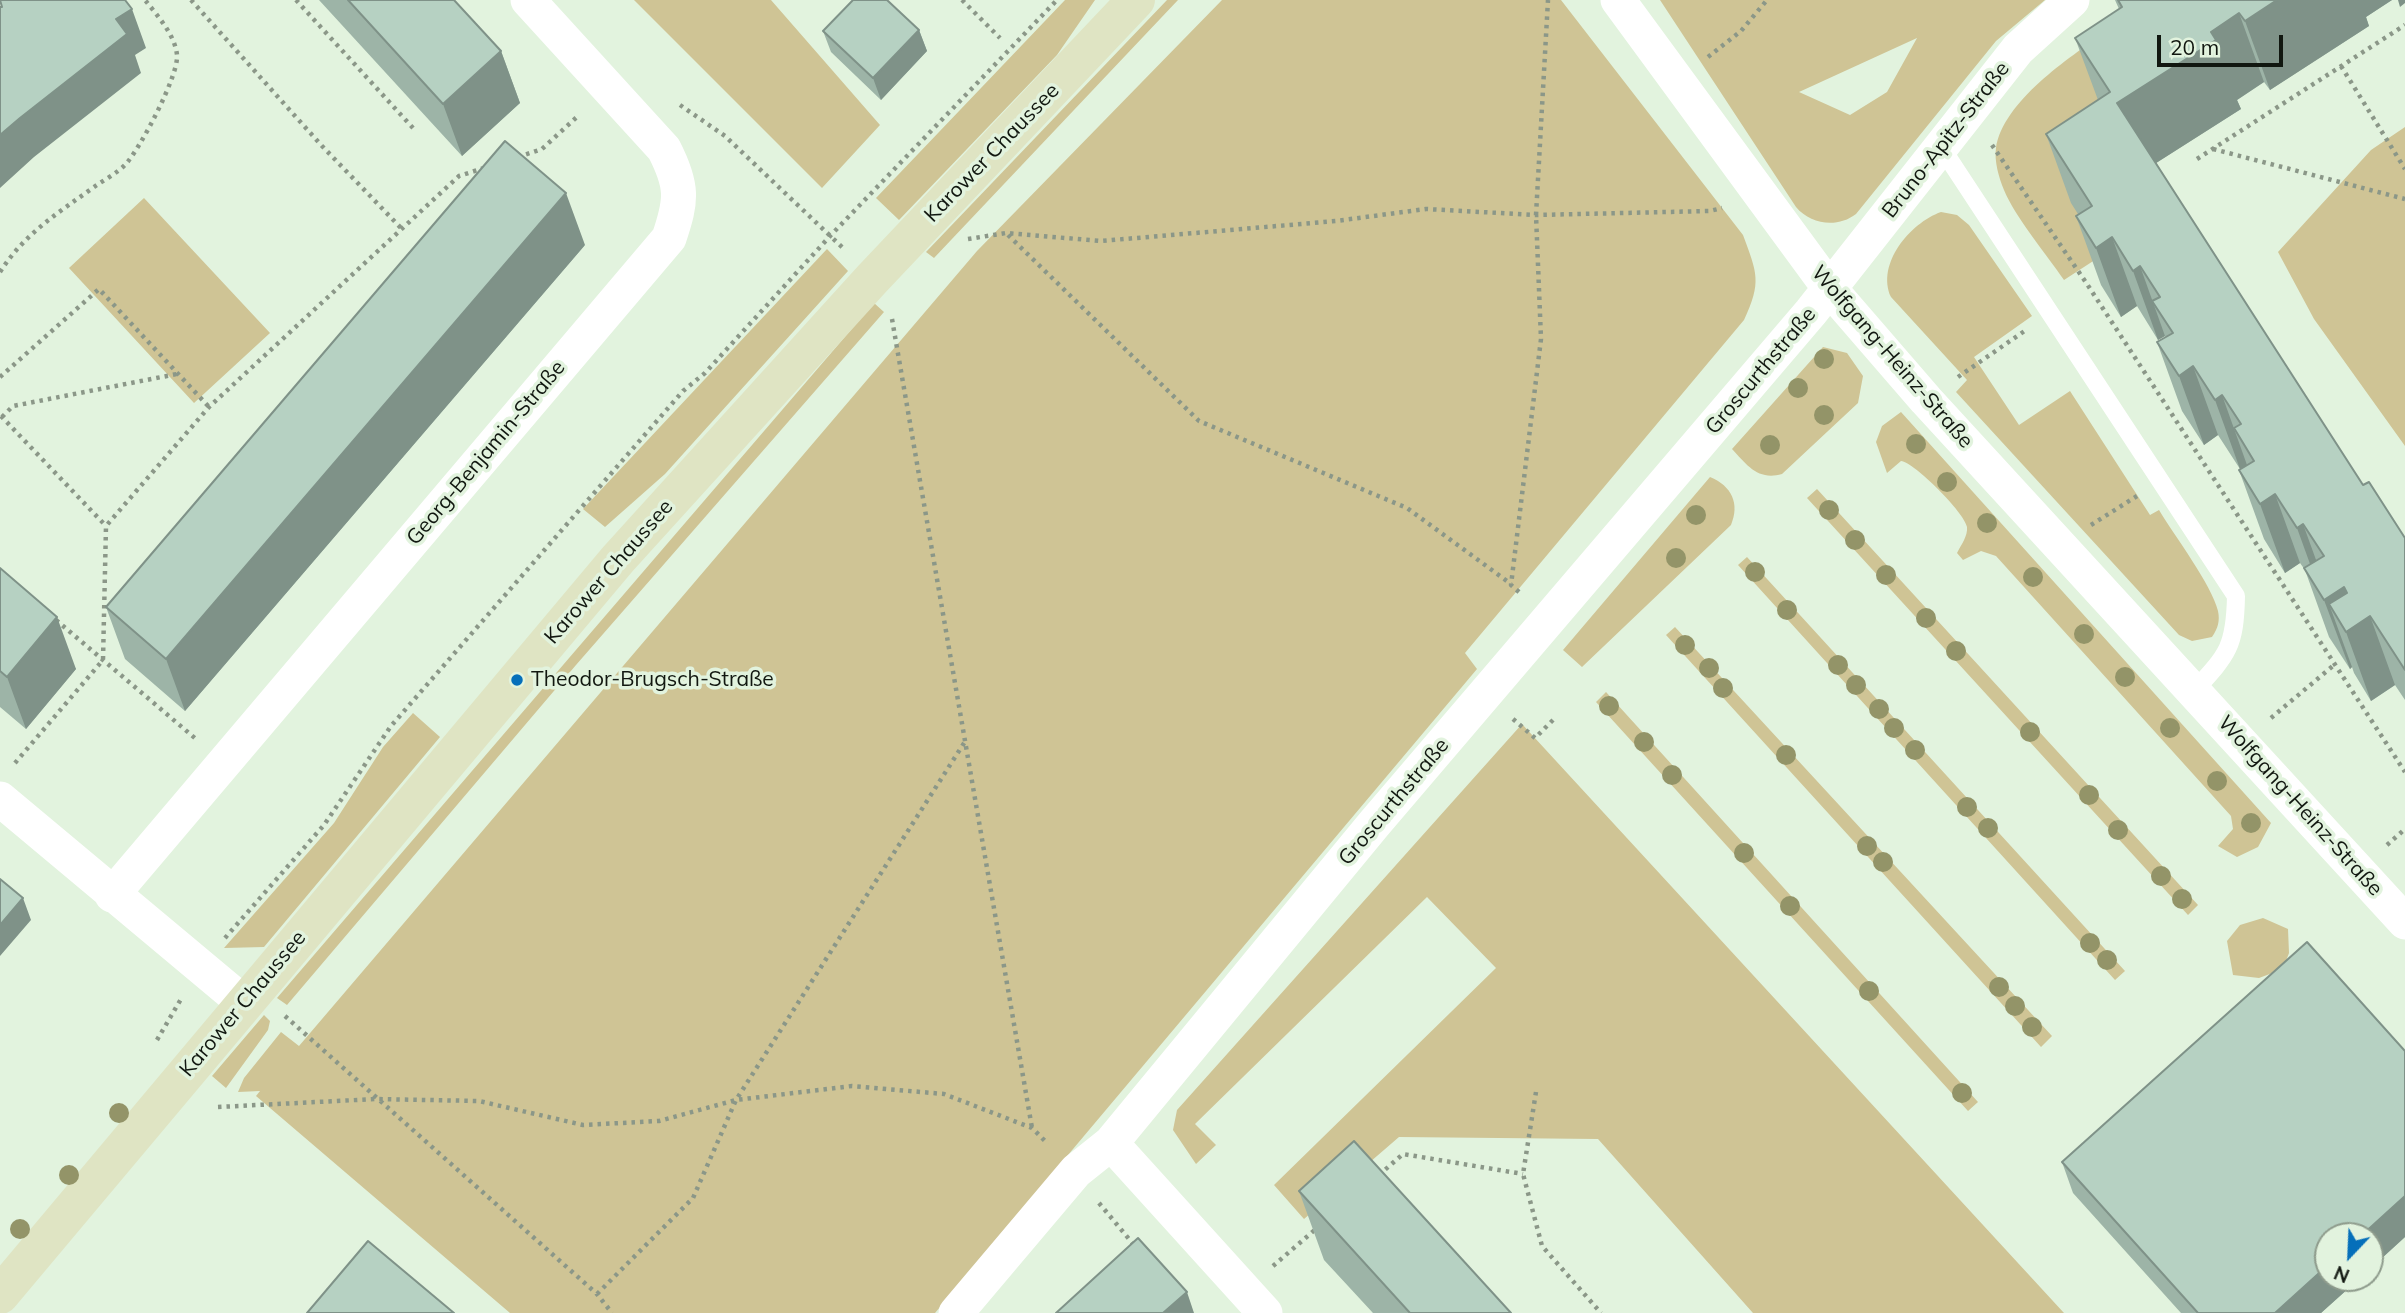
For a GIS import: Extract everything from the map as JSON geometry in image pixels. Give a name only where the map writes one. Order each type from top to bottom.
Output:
[{"type":"main road","name":"Karower Chaussee","points":[[0,1295],[618,559],[872,279],[1136,0]]},
{"type":"street","name":"Georg-Benjamin-Straße","points":[[112,894],[668,238],[680,207],[678,177],[664,149],[528,0]]},
{"type":"street","name":"Wolfgang-Heinz-Straße","points":[[1618,0],[1830,289],[1926,400],[2405,922]]},
{"type":"street","name":"Bruno-Apitz-Straße","points":[[1830,289],[2018,49],[2072,0]]},
{"type":"street","name":"Groscurthstraße","points":[[956,1313],[1076,1171],[1111,1143],[1374,824],[1830,289]]},
{"type":"street","points":[[0,799],[244,1003]]},
{"type":"street","points":[[1111,1143],[1255,1301]]},
{"type":"lane","points":[[1941,147],[2052,312],[2236,596],[2236,631],[2223,659],[2194,691]]},
{"type":"path","points":[[0,272],[16,246],[125,164],[157,111],[173,79],[177,56],[169,34],[145,0]]},
{"type":"path","points":[[191,0],[322,146],[401,228]]},
{"type":"path","points":[[296,0],[413,128]]},
{"type":"path","points":[[962,0],[1000,38]]},
{"type":"path","points":[[156,1042],[200,967],[324,825],[391,726],[683,391],[705,373],[831,235],[1057,0]]},
{"type":"path","points":[[1511,585],[1541,339],[1536,215],[1548,0]]},
{"type":"path","points":[[1677,81],[1741,31],[1768,0]]},
{"type":"path","points":[[2197,159],[2405,25]]},
{"type":"path","points":[[2341,66],[2405,169]]},
{"type":"path","points":[[506,161],[542,149],[607,88]]},
{"type":"path","points":[[636,117],[659,104],[674,101],[724,136],[831,235],[872,279],[891,315],[1032,1128]]},
{"type":"path","points":[[1987,138],[2087,284],[2405,772]]},
{"type":"path","points":[[2212,149],[2405,199]]},
{"type":"path","points":[[12,767],[103,660],[106,527],[209,407],[401,228],[459,176],[495,165]]},
{"type":"path","points":[[957,240],[1006,233],[1101,241],[1336,221],[1426,209],[1536,215],[1710,211],[1764,198]]},
{"type":"path","points":[[1006,233],[1199,421],[1407,508],[1511,585],[1549,621]]},
{"type":"path","points":[[1926,400],[2052,312],[2087,284]]},
{"type":"path","points":[[0,376],[99,289],[209,407]]},
{"type":"path","points":[[106,527],[1,416],[13,406],[178,374]]},
{"type":"path","points":[[2059,545],[2161,480]]},
{"type":"path","points":[[51,616],[223,761]]},
{"type":"path","points":[[2242,743],[2334,665]]},
{"type":"path","points":[[1486,695],[1535,738],[1556,717]]},
{"type":"path","points":[[597,1294],[693,1198],[736,1100],[966,740]]},
{"type":"path","points":[[284,1016],[597,1294],[612,1313]]},
{"type":"path","points":[[218,1107],[376,1099],[479,1101],[583,1125],[659,1121],[736,1100],[852,1086],[944,1094],[1032,1128],[1076,1171],[1113,1222],[1140,1252]]},
{"type":"path","points":[[1536,1092],[1523,1174],[1542,1246],[1601,1313]]},
{"type":"path","points":[[1373,1180],[1403,1154],[1523,1174]]},
{"type":"path","points":[[1255,1301],[1322,1224]]},
{"type":"shaded area","points":[[634,0],[771,0],[880,125],[822,188]]},
{"type":"shaded area","points":[[1065,0],[1095,0],[1057,55],[899,220],[876,198]]},
{"type":"shaded area","points":[[1167,0],[1178,0],[934,258],[926,252]]},
{"type":"shaded area","points":[[1222,0],[1561,0],[1743,235],[1756,278],[1750,307],[1744,320],[1465,653],[1477,669],[935,1313],[510,1313],[256,1096],[260,1091],[238,1092],[244,1078],[281,1032],[299,1046],[977,251]]},
{"type":"shaded area","points":[[1660,0],[2045,0],[1996,41],[1856,214],[1841,221],[1825,223],[1809,218],[1796,207]],"holes":[[[1917,38],[1887,92],[1850,115],[1799,92]]]},
{"type":"shaded area","points":[[2105,33],[2104,254],[2064,280],[2009,201],[1997,169],[1996,148],[2001,131],[2024,98],[2057,68]]},
{"type":"shaded area","points":[[2405,127],[2405,446],[2314,319],[2278,252],[2371,150]]},
{"type":"shaded area","points":[[144,198],[270,333],[194,403],[69,268]]},
{"type":"shaded area","points":[[1941,212],[1957,215],[1969,225],[2032,316],[1974,357],[2019,425],[2070,391],[2150,515],[2159,510],[2201,574],[2218,611],[2218,624],[2212,637],[2192,641],[2179,635],[1956,392],[1967,380],[1891,297],[1888,271],[1899,246],[1918,225]]},
{"type":"shaded area","points":[[827,249],[848,271],[665,474],[605,527],[583,509]]},
{"type":"shaded area","points":[[874,303],[884,312],[576,665],[287,1005],[277,998]]},
{"type":"shaded area","points":[[1823,347],[1847,353],[1863,376],[1858,403],[1782,474],[1766,475],[1754,470],[1732,449]]},
{"type":"shaded area","points":[[1901,412],[2271,823],[2258,847],[2237,857],[2218,846],[2233,829],[2231,816],[1996,556],[1981,551],[1963,560],[1957,553],[1967,527],[1958,511],[1938,489],[1917,470],[1901,461],[1887,473],[1876,442],[1882,426]]},
{"type":"shaded area","points":[[1710,477],[1724,485],[1732,496],[1735,510],[1731,525],[1582,667],[1563,650]]},
{"type":"shaded area","points":[[1817,489],[2198,905],[2188,915],[1807,498]]},
{"type":"shaded area","points":[[1747,557],[2125,971],[2115,980],[1738,565]]},
{"type":"shaded area","points":[[1675,627],[2052,1036],[2041,1047],[1666,635]]},
{"type":"shaded area","points":[[1606,692],[1978,1102],[1968,1111],[1596,702]]},
{"type":"shaded area","points":[[413,713],[440,737],[264,947],[224,948],[334,823],[383,747]]},
{"type":"shaded area","points":[[1522,724],[2064,1313],[1753,1313],[1598,1139],[1399,1137],[1304,1219],[1274,1185],[1496,968],[1427,897],[1195,1124],[1216,1145],[1196,1164],[1173,1130],[1177,1110]]},
{"type":"shaded area","points":[[2263,918],[2288,929],[2289,953],[2283,969],[2259,978],[2233,975],[2227,941],[2240,925]]},
{"type":"shaded area","points":[[264,1015],[270,1021],[268,1030],[226,1088],[212,1076]]},
{"type":"building","points":[[0,0],[125,0],[132,9],[116,19],[127,34],[0,135],[2,7]]},
{"type":"building","points":[[348,0],[454,0],[501,51],[443,104]]},
{"type":"building","points":[[853,0],[887,0],[919,30],[873,78],[823,31]]},
{"type":"building","points":[[2118,0],[2277,0],[2245,21],[2239,13],[2211,32],[2216,40],[2117,103],[2363,485],[2369,482],[2405,538],[2405,670],[2370,616],[2346,632],[2329,604],[2347,593],[2344,587],[2324,600],[2304,568],[2324,556],[2303,524],[2297,528],[2275,494],[2260,504],[2239,470],[2254,461],[2234,428],[2241,424],[2222,395],[2215,400],[2193,366],[2179,376],[2157,342],[2173,333],[2152,301],[2160,297],[2140,266],[2133,271],[2112,237],[2096,248],[2076,216],[2092,206],[2046,134],[2110,92],[2075,38],[2122,7]]},
{"type":"building","points":[[505,141],[566,193],[166,659],[106,607]]},
{"type":"building","points":[[0,568],[57,617],[7,677],[0,671]]},
{"type":"building","points":[[0,879],[23,898],[0,925]]},
{"type":"building","points":[[2307,942],[2405,1051],[2405,1196],[2376,1222],[2314,1222],[2314,1278],[2275,1313],[2198,1313],[2062,1162]]},
{"type":"building","points":[[1354,1141],[1511,1313],[1410,1313],[1299,1191]]},
{"type":"building","points":[[1138,1238],[1187,1292],[1163,1313],[1056,1313]]},
{"type":"building","points":[[368,1241],[454,1313],[307,1313]]},
{"type":"place","name":"Theodor-Brugsch-Straße","points":[[517,680]]}]
